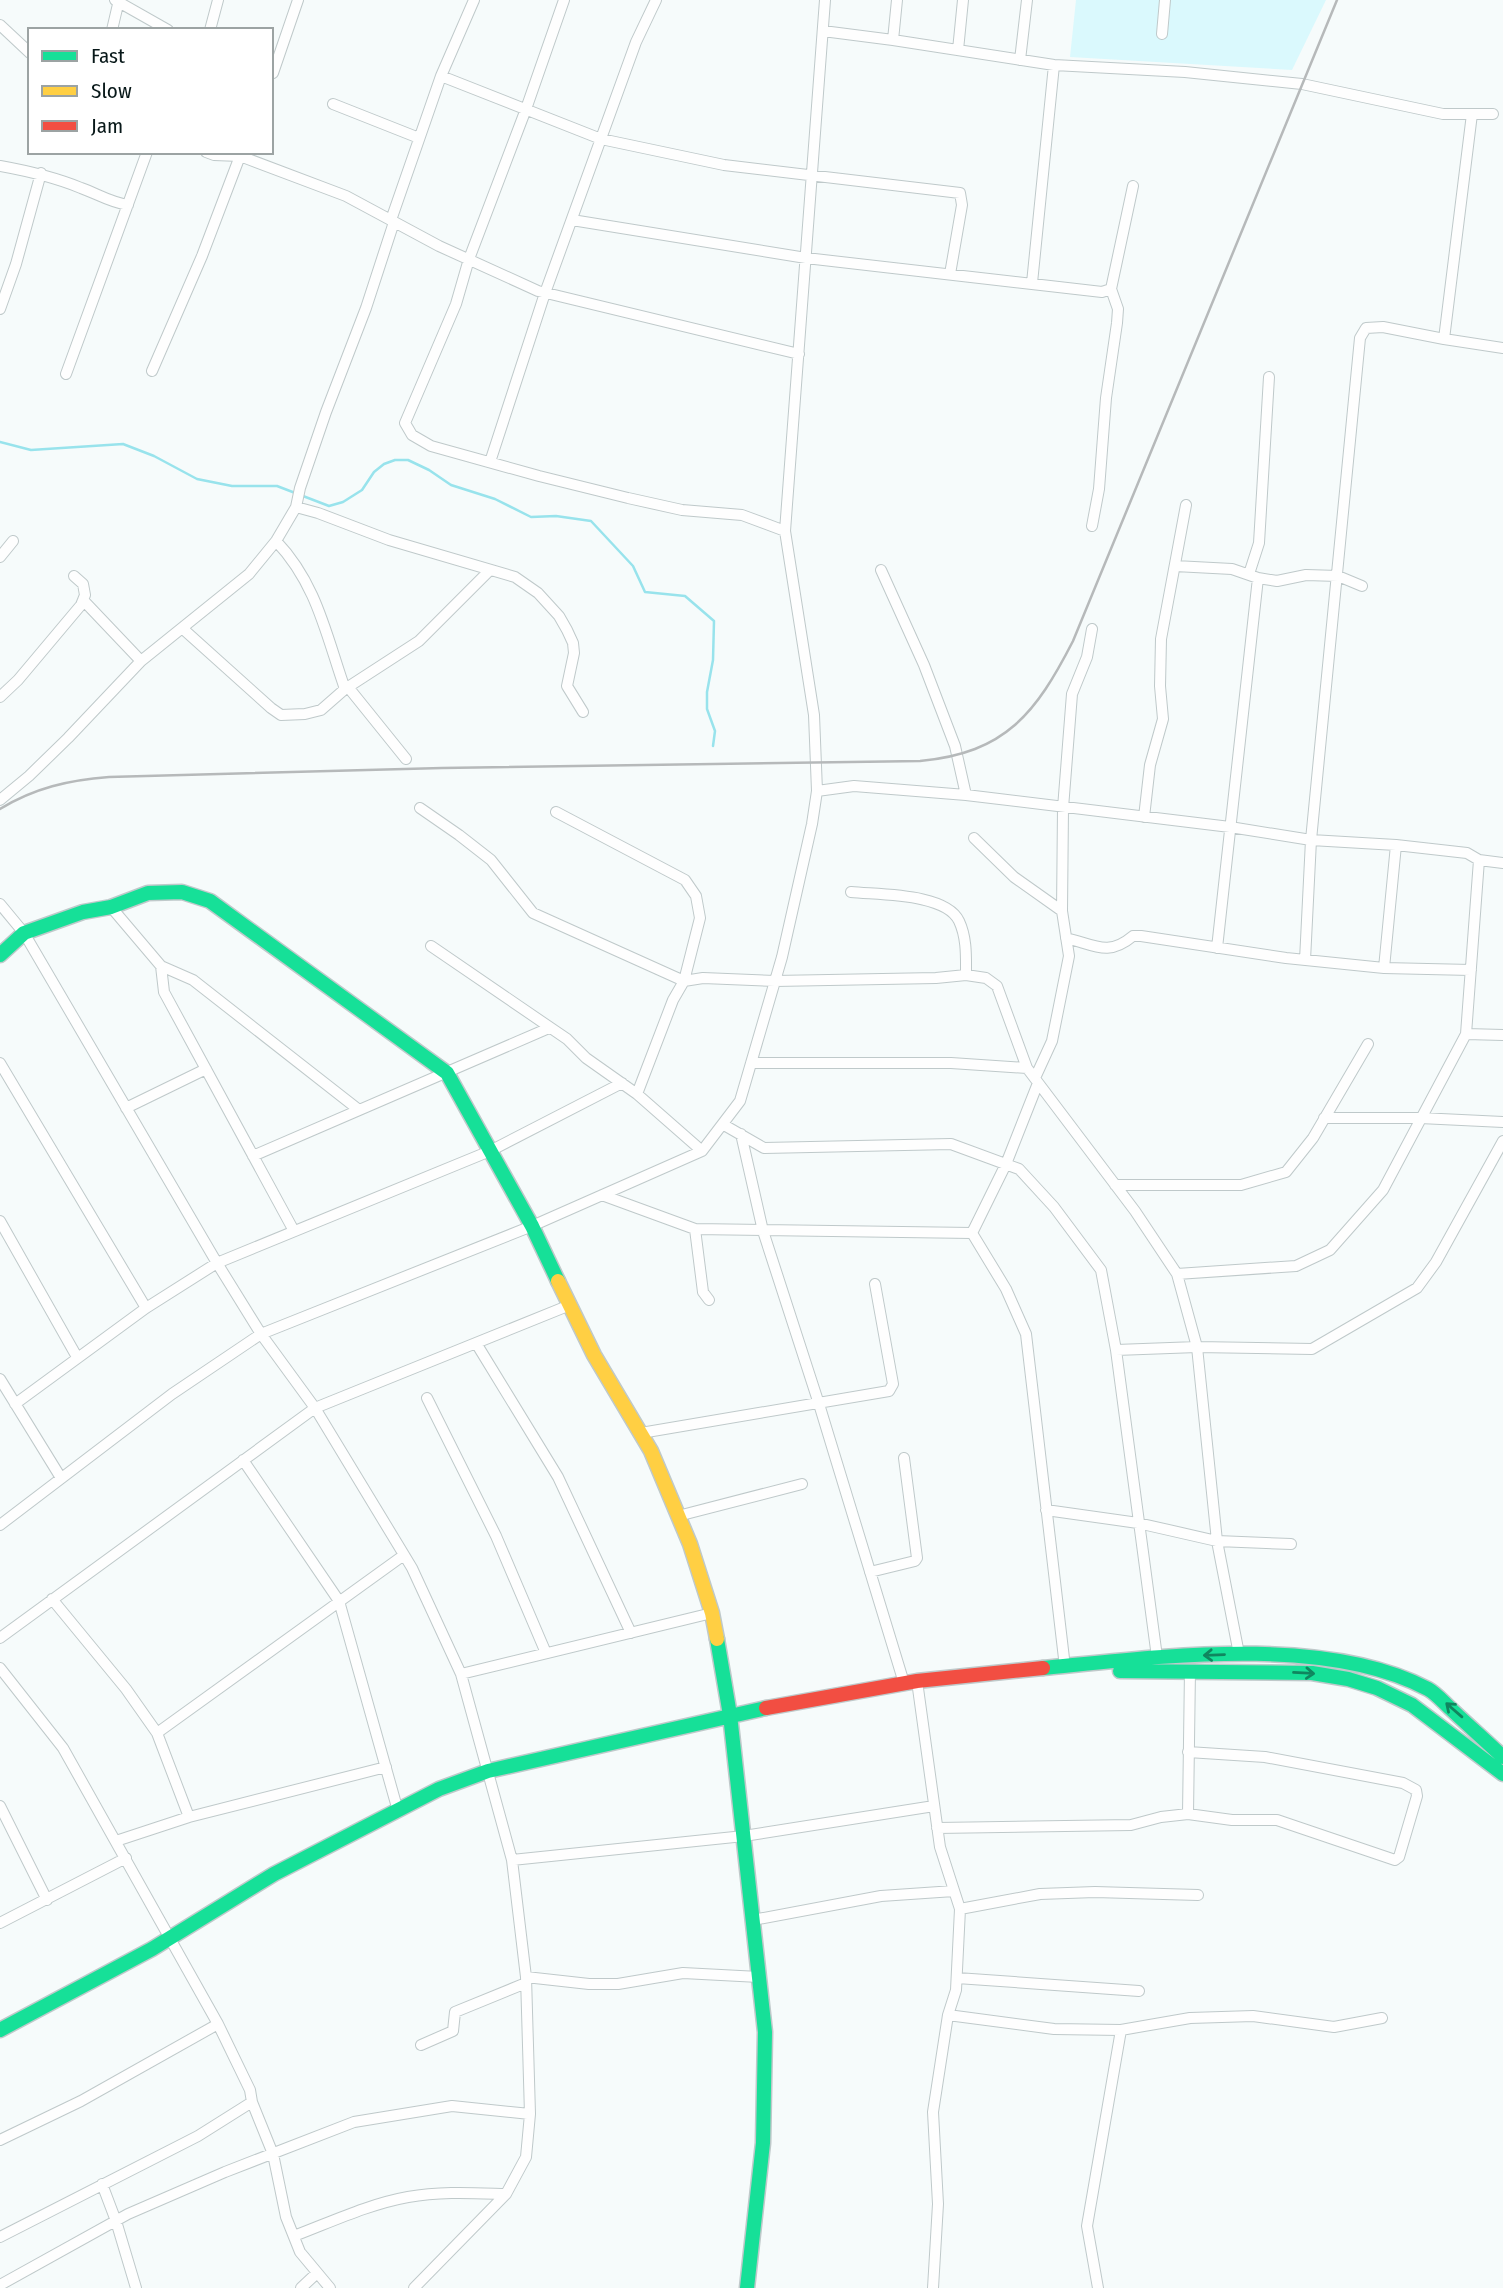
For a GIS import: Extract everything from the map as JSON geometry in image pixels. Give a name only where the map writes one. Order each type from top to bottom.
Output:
[{"type":"main road","points":[[0,955],[24,933],[148,893],[182,892],[210,901],[447,1073],[491,1151],[532,1226],[594,1355],[651,1451],[690,1544],[712,1613],[730,1715],[765,2032],[763,2143],[747,2288]]},
{"type":"main road","points":[[0,2030],[169,1938],[274,1874],[439,1789],[488,1772],[730,1715],[911,1682],[1157,1657],[1239,1654],[1293,1656],[1353,1664],[1398,1675],[1431,1691],[1503,1757]]},
{"type":"main road","points":[[1065,1667],[1098,1672],[1190,1670],[1312,1673],[1348,1679],[1377,1688],[1412,1705],[1503,1774]]},
{"type":"street","points":[[211,28],[218,0]]},
{"type":"street","points":[[273,72],[298,0]]},
{"type":"street","points":[[0,800],[68,738],[141,662],[248,574],[276,541],[297,504],[326,412],[366,308],[419,138],[474,0]]},
{"type":"street","points":[[564,0],[469,259],[456,304],[405,423],[412,435],[431,446],[539,477],[682,510],[742,515],[785,531]]},
{"type":"street","points":[[490,462],[545,293],[636,42],[656,0]]},
{"type":"street","points":[[0,1525],[172,1394],[261,1334],[532,1226],[702,1151],[740,1101],[775,981],[812,824],[817,790],[814,715],[785,531],[825,0]]},
{"type":"street","points":[[893,40],[897,0]]},
{"type":"street","points":[[958,50],[963,0]]},
{"type":"street","points":[[1020,60],[1027,0]]},
{"type":"street","points":[[1162,34],[1165,0]]},
{"type":"street","points":[[112,28],[118,1],[165,28]]},
{"type":"street","points":[[0,25],[28,51]]},
{"type":"street","points":[[823,32],[1054,65],[1185,72],[1302,84],[1443,114],[1493,114]]},
{"type":"street","points":[[1032,283],[1054,65]]},
{"type":"street","points":[[442,76],[601,139],[724,165],[960,193],[962,205],[950,274]]},
{"type":"street","points":[[332,103],[419,138]]},
{"type":"street","points":[[1444,339],[1472,114]]},
{"type":"street","points":[[66,374],[146,154]]},
{"type":"street","points":[[211,154],[240,154],[346,196],[439,246],[545,293],[799,354]]},
{"type":"street","points":[[152,371],[202,256],[240,154]]},
{"type":"street","points":[[0,166],[41,173],[83,188],[110,202],[128,205]]},
{"type":"street","points":[[0,309],[16,264],[41,173]]},
{"type":"street","points":[[1092,526],[1099,489],[1106,398],[1117,323],[1118,309],[1111,289],[1133,186]]},
{"type":"street","points":[[572,220],[806,258],[1102,292],[1111,289]]},
{"type":"street","points":[[1305,960],[1311,840],[1360,338],[1366,328],[1382,327],[1503,348]]},
{"type":"street","points":[[1217,947],[1253,576],[1259,543],[1269,377]]},
{"type":"street","points":[[297,504],[389,540],[515,577],[538,593],[559,616],[573,643],[574,653],[567,686],[583,712]]},
{"type":"street","points":[[1144,817],[1150,765],[1163,719],[1160,686],[1161,639],[1186,505]]},
{"type":"street","points":[[0,557],[13,541]]},
{"type":"street","points":[[276,541],[287,552],[311,589],[347,688],[406,759]]},
{"type":"street","points":[[1175,566],[1232,569],[1277,581],[1306,575],[1338,576],[1362,586]]},
{"type":"street","points":[[182,628],[281,715],[304,714],[321,710],[347,688],[419,641],[491,570]]},
{"type":"street","points":[[881,570],[924,665],[959,755],[966,795]]},
{"type":"street","points":[[0,697],[18,680],[83,600],[83,584],[74,576]]},
{"type":"street","points":[[83,600],[141,662]]},
{"type":"street","points":[[972,1233],[1006,1164],[1052,1041],[1069,956],[1062,911],[1063,808],[1072,694],[1087,657],[1092,629]]},
{"type":"street","points":[[817,790],[854,786],[966,795],[1230,827],[1311,840],[1467,853],[1479,860],[1503,863]]},
{"type":"street","points":[[420,808],[491,860],[533,913],[684,981],[703,978],[775,981],[966,975],[986,978],[997,986],[1027,1068],[1115,1185],[1177,1274],[1197,1347],[1217,1541],[1239,1654]]},
{"type":"street","points":[[556,812],[685,880],[696,896],[700,918],[684,981],[673,1000],[637,1094]]},
{"type":"street","points":[[974,838],[1014,877],[1062,911]]},
{"type":"street","points":[[1384,968],[1396,845]]},
{"type":"street","points":[[1177,1274],[1296,1266],[1330,1250],[1383,1190],[1466,1034],[1479,860]]},
{"type":"street","points":[[851,892],[931,900],[947,907],[958,918],[965,938],[966,975]]},
{"type":"street","points":[[0,904],[24,933],[217,1262],[261,1334],[314,1408],[404,1555],[461,1674],[512,1860],[526,1980],[530,2114],[526,2157],[506,2194],[414,2288]]},
{"type":"street","points":[[111,907],[161,966],[193,980],[359,1110]]},
{"type":"street","points":[[1066,938],[1106,950],[1123,945],[1133,936],[1384,968],[1471,970]]},
{"type":"street","points":[[432,946],[567,1040],[586,1058],[637,1094],[702,1151]]},
{"type":"street","points":[[161,966],[164,992],[294,1231]]},
{"type":"street","points":[[253,1156],[549,1028]]},
{"type":"street","points":[[1466,1034],[1503,1035]]},
{"type":"street","points":[[1115,1185],[1241,1185],[1286,1171],[1312,1138],[1368,1044]]},
{"type":"street","points":[[0,1063],[146,1308]]},
{"type":"street","points":[[751,1063],[951,1063],[1027,1068]]},
{"type":"street","points":[[126,1108],[206,1069]]},
{"type":"street","points":[[15,1404],[146,1308],[217,1262],[491,1151],[622,1083]]},
{"type":"street","points":[[1324,1118],[1420,1118],[1503,1122]]},
{"type":"street","points":[[724,1125],[764,1148],[951,1144],[1019,1169],[1054,1208],[1101,1270],[1116,1350],[1157,1657]]},
{"type":"street","points":[[741,1134],[763,1231],[870,1572],[911,1682],[940,1847],[960,1909],[956,1990],[948,2015],[933,2112],[938,2204],[933,2288]]},
{"type":"street","points":[[1116,1350],[1197,1347],[1312,1349],[1417,1288],[1436,1262],[1503,1141]]},
{"type":"street","points":[[602,1195],[695,1229],[972,1233]]},
{"type":"street","points":[[0,1221],[77,1357]]},
{"type":"street","points":[[695,1229],[703,1292],[709,1300]]},
{"type":"street","points":[[972,1233],[1006,1289],[1026,1334],[1065,1667]]},
{"type":"street","points":[[641,1433],[889,1391],[893,1384],[875,1284]]},
{"type":"street","points":[[0,1637],[314,1408],[570,1305]]},
{"type":"street","points":[[476,1343],[558,1477],[631,1633]]},
{"type":"street","points":[[0,1379],[61,1478]]},
{"type":"street","points":[[427,1398],[496,1536],[546,1653]]},
{"type":"street","points":[[870,1572],[915,1561],[917,1558],[904,1458]]},
{"type":"street","points":[[243,1460],[339,1601],[398,1811]]},
{"type":"street","points":[[678,1516],[802,1484]]},
{"type":"street","points":[[1046,1510],[1138,1523],[1217,1541],[1291,1544]]},
{"type":"street","points":[[157,1733],[404,1555]]},
{"type":"street","points":[[52,1599],[126,1689],[157,1733],[190,1816]]},
{"type":"street","points":[[461,1674],[712,1613]]},
{"type":"street","points":[[0,1668],[63,1748],[218,2024],[250,2090],[272,2154],[286,2217],[300,2252],[330,2288]]},
{"type":"street","points":[[1188,1814],[1190,1670]]},
{"type":"street","points":[[937,1828],[1131,1825],[1161,1817],[1188,1814],[1232,1820],[1277,1820],[1395,1860],[1399,1857],[1417,1796],[1416,1790],[1403,1783],[1265,1757],[1188,1752]]},
{"type":"street","points":[[116,1841],[190,1816],[386,1767]]},
{"type":"street","points":[[0,1806],[47,1900]]},
{"type":"street","points":[[512,1860],[744,1836],[934,1806]]},
{"type":"street","points":[[0,1923],[126,1858]]},
{"type":"street","points":[[753,1920],[881,1896],[954,1891]]},
{"type":"street","points":[[960,1909],[1053,1893],[1198,1895]]},
{"type":"street","points":[[421,2045],[453,2031],[455,2012],[526,1980],[618,1984],[683,1973],[759,1977]]},
{"type":"street","points":[[957,1978],[1139,1992]]},
{"type":"street","points":[[948,2015],[1054,2029],[1121,2030],[1190,2018],[1253,2016],[1334,2027],[1382,2018]]},
{"type":"street","points":[[0,2140],[81,2101],[218,2024]]},
{"type":"street","points":[[1098,2288],[1087,2226],[1121,2030]]},
{"type":"street","points":[[0,2237],[198,2136],[252,2102]]},
{"type":"street","points":[[0,2285],[116,2221],[225,2172],[354,2122],[452,2106],[530,2114]]},
{"type":"street","points":[[102,2184],[136,2288]]},
{"type":"street","points":[[294,2236],[405,2197],[443,2192],[506,2194]]},
{"type":"street","points":[[301,2288],[317,2273]]},
{"type":"shaded area","points":[[1076,0],[1326,0],[1292,70],[1070,57]]},
{"type":"waterway","points":[[0,442],[31,450],[123,444],[154,456],[197,479],[232,486],[277,486],[329,506],[343,502],[362,490],[374,472],[384,464],[395,460],[408,460],[451,485],[495,499],[531,517],[556,516],[591,521],[633,566],[645,592],[685,596],[714,621],[713,660],[707,692],[707,709],[715,731],[713,746]]},
{"type":"railway","points":[[0,809],[52,786],[109,777],[442,768],[920,761],[975,749],[996,739],[1015,725],[1046,689],[1073,641],[1337,0]]},
{"type":"traffic: fast","points":[[0,955],[24,933],[148,893],[182,892],[210,901],[447,1073],[532,1226],[558,1281]]},
{"type":"traffic: fast","points":[[717,1639],[730,1715],[765,2032],[763,2143],[747,2288]]},
{"type":"traffic: fast","points":[[1043,1668],[1187,1655],[1291,1655],[1340,1661],[1386,1672],[1428,1689],[1503,1757]]},
{"type":"traffic: fast","points":[[1120,1671],[1312,1673],[1348,1679],[1377,1688],[1412,1705],[1503,1774]]},
{"type":"traffic: fast","points":[[0,2030],[152,1949],[274,1874],[439,1789],[488,1771],[766,1708]]},
{"type":"traffic: slow","points":[[558,1281],[594,1355],[651,1451],[690,1544],[712,1613],[717,1639]]},
{"type":"traffic: jam","points":[[766,1708],[917,1681],[1043,1668]]}]
